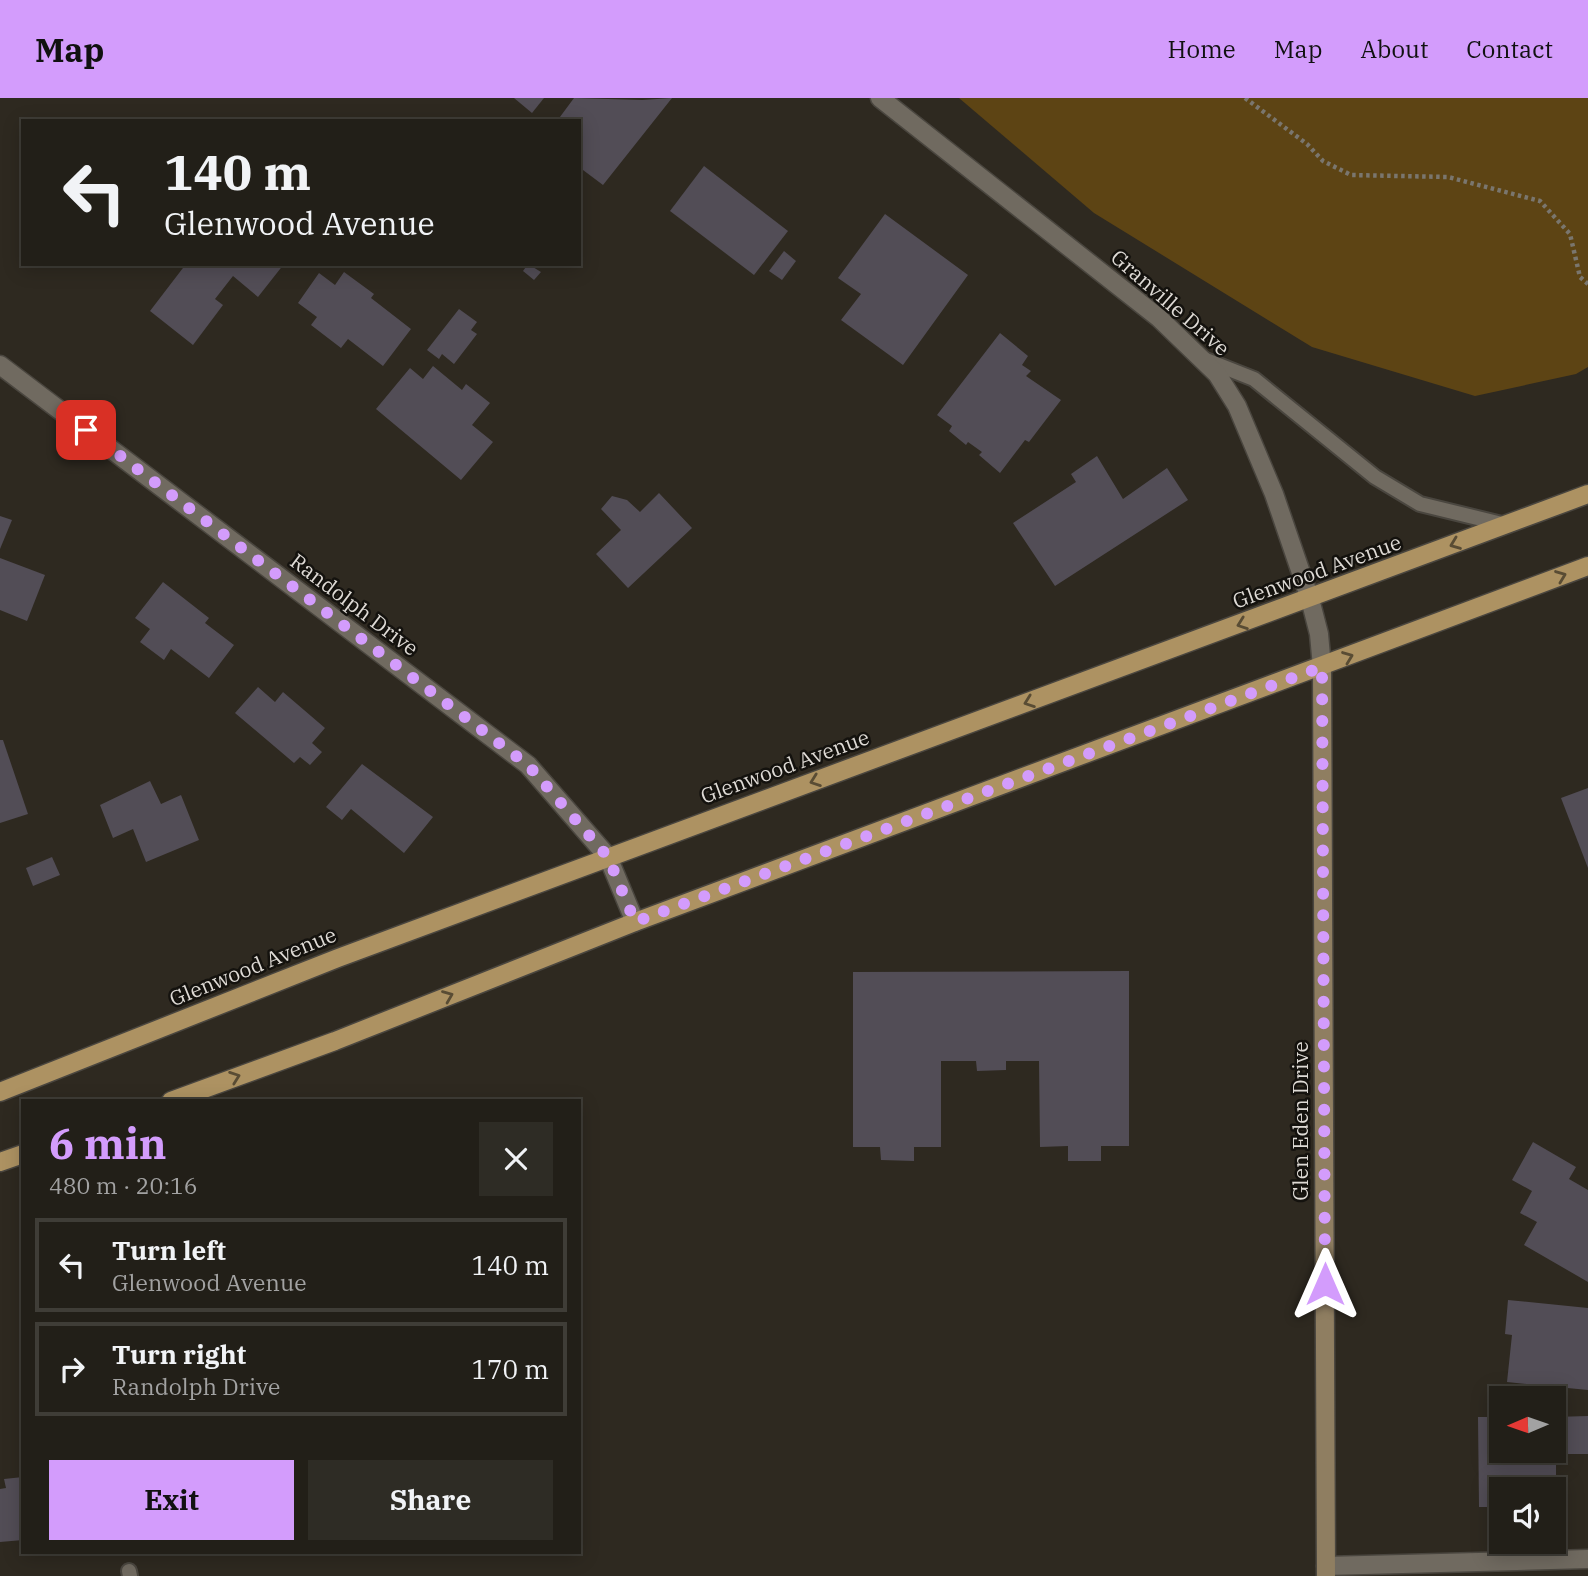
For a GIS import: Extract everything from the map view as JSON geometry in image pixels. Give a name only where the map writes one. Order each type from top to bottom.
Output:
[{"type":"main road","name":"Glenwood Avenue","points":[[0,1091],[338,958],[1588,494]]},
{"type":"main road","points":[[176,1099],[335,1041],[635,922],[1588,566]]},
{"type":"main road","name":"Glen Eden Drive","points":[[1322,667],[1326,1571]]},
{"type":"main road","points":[[0,1161],[21,1155]]},
{"type":"street","name":"Granville Drive","points":[[880,98],[1159,318],[1204,359],[1237,406],[1275,494],[1310,599],[1322,667]]},
{"type":"street","name":"Randolph Drive","points":[[0,365],[528,765],[608,857],[635,922]]},
{"type":"street","points":[[1326,1571],[1588,1559]]},
{"type":"lane","points":[[1204,359],[1254,379],[1375,477],[1420,504],[1506,525]]},
{"type":"path","points":[[1245,98],[1307,144],[1323,161],[1351,175],[1448,177],[1541,201],[1570,234],[1580,277],[1588,284]]},
{"type":"shaded area","points":[[959,98],[1588,98],[1588,367],[1576,374],[1475,396],[1312,347],[1094,213]]},
{"type":"building","points":[[514,98],[544,98],[532,113]]},
{"type":"building","points":[[574,98],[672,98],[603,185],[581,168],[581,119],[558,119]]},
{"type":"building","points":[[704,166],[788,231],[754,275],[670,211]]},
{"type":"building","points":[[885,214],[968,275],[903,365],[841,320],[861,294],[838,278]]},
{"type":"building","points":[[784,251],[796,261],[782,280],[769,271]]},
{"type":"building","points":[[184,266],[282,266],[258,297],[233,276],[215,299],[223,305],[193,345],[150,311]]},
{"type":"building","points":[[527,266],[531,266],[541,272],[534,280],[523,271]]},
{"type":"building","points":[[344,272],[374,294],[371,298],[411,329],[383,366],[348,339],[341,348],[311,325],[317,317],[298,303],[319,273],[335,285]]},
{"type":"building","points":[[459,309],[477,322],[471,330],[477,334],[454,364],[442,354],[439,359],[427,350]]},
{"type":"building","points":[[1000,333],[1028,356],[1022,365],[1031,371],[1026,376],[1061,400],[1029,442],[1025,440],[1000,473],[979,455],[982,452],[968,442],[966,445],[949,431],[952,426],[937,415]]},
{"type":"building","points":[[433,366],[462,390],[466,384],[490,403],[472,425],[493,442],[461,480],[376,409],[410,368],[423,379]]},
{"type":"building","points":[[1097,456],[1123,499],[1167,468],[1188,500],[1055,586],[1013,523],[1076,482],[1071,474]]},
{"type":"building","points":[[659,493],[692,528],[628,588],[596,554],[621,530],[601,509],[612,496],[627,500],[640,512]]},
{"type":"building","points":[[0,516],[12,520],[0,549]]},
{"type":"building","points":[[0,558],[45,575],[27,621],[0,610]]},
{"type":"building","points":[[163,582],[209,618],[205,623],[234,645],[209,678],[171,649],[164,660],[140,642],[150,629],[135,618]]},
{"type":"building","points":[[258,687],[275,702],[283,692],[325,728],[312,743],[322,752],[310,765],[300,757],[294,763],[235,713]]},
{"type":"building","points":[[0,740],[3,740],[28,814],[0,823]]},
{"type":"building","points":[[362,764],[433,817],[404,853],[351,809],[342,820],[326,807]]},
{"type":"building","points":[[150,781],[161,804],[181,795],[199,840],[146,862],[133,829],[113,838],[100,805]]},
{"type":"building","points":[[1588,788],[1588,868],[1561,798]]},
{"type":"building","points":[[52,857],[60,875],[33,886],[26,868]]},
{"type":"building","points":[[1129,971],[1129,1146],[1101,1146],[1101,1161],[1068,1161],[1068,1146],[1040,1147],[1039,1061],[1006,1061],[1006,1070],[977,1071],[976,1061],[941,1061],[941,1147],[914,1147],[914,1161],[881,1160],[880,1147],[853,1147],[853,972]]},
{"type":"building","points":[[1533,1142],[1576,1167],[1569,1179],[1588,1190],[1588,1282],[1524,1245],[1537,1222],[1520,1213],[1532,1191],[1512,1180]]},
{"type":"building","points":[[1508,1300],[1588,1308],[1588,1390],[1507,1382],[1512,1335],[1505,1334]]},
{"type":"building","points":[[1588,1416],[1588,1454],[1566,1454],[1566,1417]]},
{"type":"building","points":[[1478,1417],[1489,1417],[1489,1463],[1556,1463],[1556,1477],[1489,1477],[1489,1507],[1479,1507]]},
{"type":"building","points":[[21,1477],[21,1540],[0,1542],[0,1489],[6,1488],[4,1479]]},
{"type":"route","points":[[86,430],[528,765],[608,857],[635,922],[1322,667],[1325,1284]]}]
